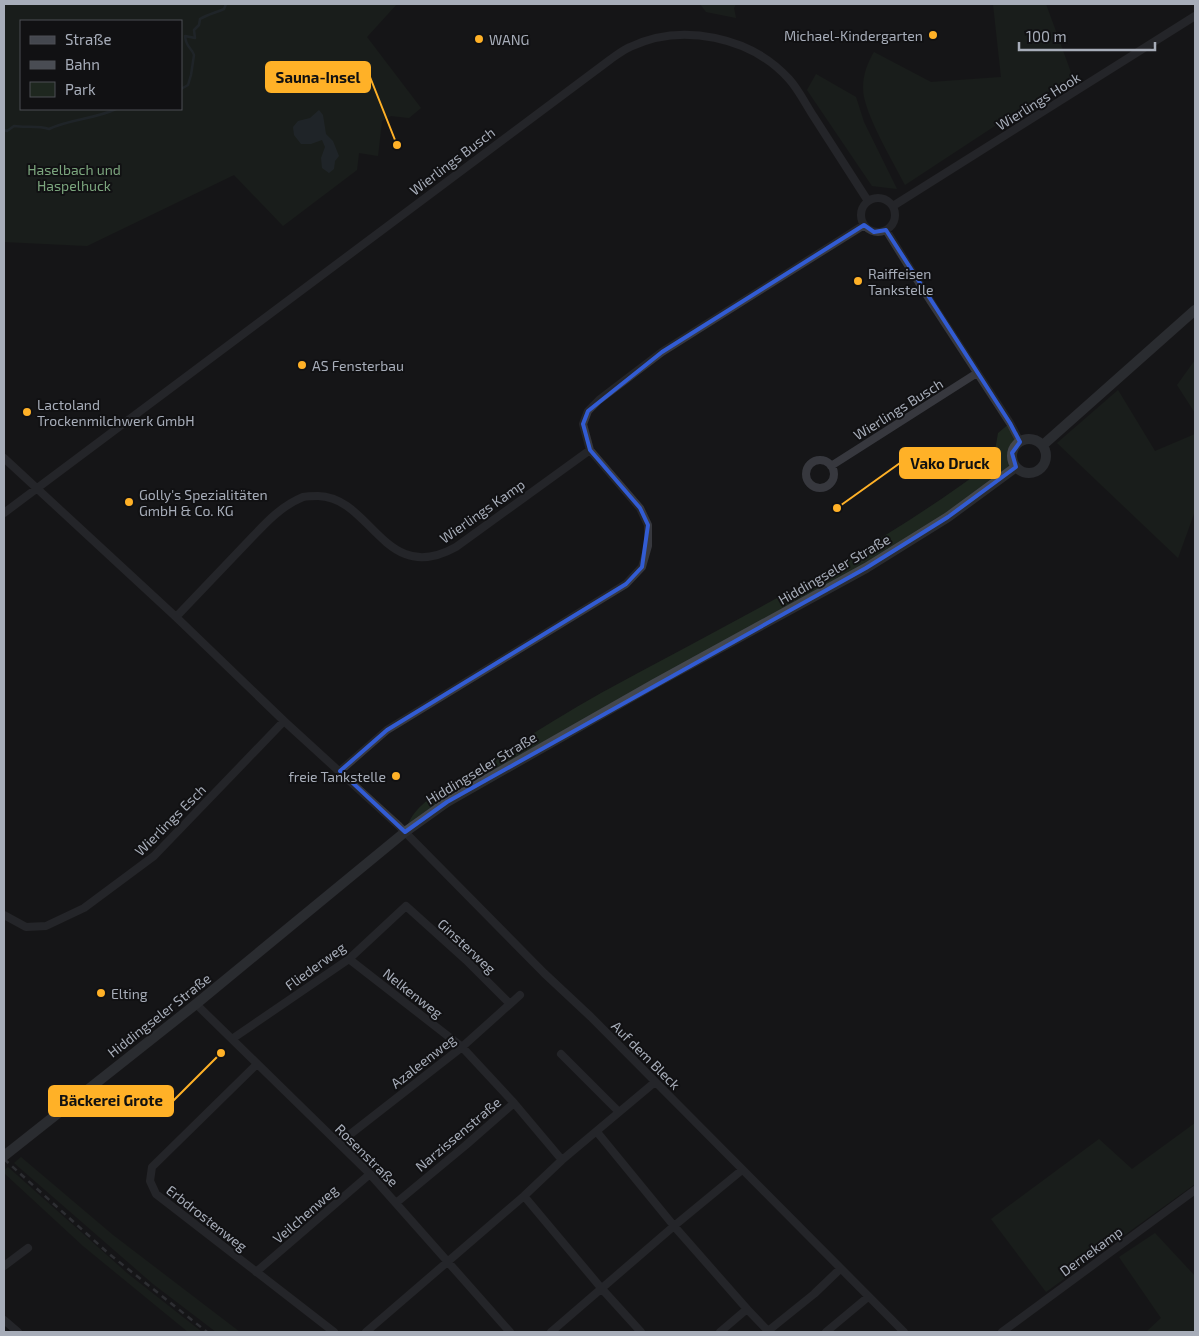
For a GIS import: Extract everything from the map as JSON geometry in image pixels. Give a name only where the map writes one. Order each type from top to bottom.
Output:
[{"type":"street","name":"Wierlings Hook","points":[[893,206],[1195,16]]},
{"type":"street","name":"Wierlings Busch","points":[[36,488],[312,283],[480,155],[630,46],[654,38],[678,35],[702,36],[728,41],[747,48],[771,62],[789,80],[868,201]]},
{"type":"street","points":[[873,198],[883,198],[893,206],[894,220],[892,226],[886,230],[874,232],[864,225],[861,214],[868,201],[873,198]]},
{"type":"street","points":[[340,771],[388,730],[626,584],[642,567],[648,546],[648,525],[640,508],[590,450],[583,424],[588,411],[599,400],[662,352],[864,225]]},
{"type":"street","points":[[886,230],[1010,423],[1020,442]]},
{"type":"street","points":[[1043,445],[1195,310]]},
{"type":"street","name":"Wierlings Busch","points":[[832,466],[977,373]]},
{"type":"street","points":[[1032,439],[1043,445],[1047,457],[1042,468],[1032,474],[1020,471],[1016,467],[1013,462],[1012,453],[1015,446],[1020,442],[1032,439]]},
{"type":"street","name":"Wierlings Kamp","points":[[176,617],[280,508],[305,496],[329,496],[347,506],[389,546],[400,552],[426,557],[438,555],[456,547],[590,450]]},
{"type":"street","points":[[4,458],[404,832]]},
{"type":"street","name":"Hiddingseler Straße","points":[[4,1156],[196,1004],[404,832],[446,802],[654,684],[866,568],[948,517],[1016,467]]},
{"type":"street","points":[[4,513],[36,488]]},
{"type":"street","name":"Wierlings Esch","points":[[4,915],[26,926],[46,926],[84,908],[154,856],[284,721]]},
{"type":"street","name":"Auf dem Bleck","points":[[404,832],[904,1332]]},
{"type":"street","name":"Fliederweg","points":[[232,1039],[349,959],[406,906]]},
{"type":"street","name":"Ginsterweg","points":[[406,906],[466,960],[510,1004]]},
{"type":"street","name":"Nelkenweg","points":[[349,959],[462,1047]]},
{"type":"street","name":"Azaleenweg","points":[[338,1144],[462,1047],[520,995]]},
{"type":"street","name":"Rosenstraße","points":[[196,1004],[370,1174],[510,1332]]},
{"type":"street","name":"Narzissenstraße","points":[[462,1047],[514,1103],[562,1160]]},
{"type":"street","points":[[561,1054],[619,1112]]},
{"type":"street","name":"Erbdrostenweg","points":[[257,1064],[152,1167],[150,1181],[156,1194],[334,1332]]},
{"type":"street","points":[[366,1332],[524,1196],[562,1160],[655,1082]]},
{"type":"street","name":"Narzissenstraße","points":[[396,1203],[514,1103]]},
{"type":"street","points":[[597,1132],[674,1226],[768,1331],[814,1294],[840,1269]]},
{"type":"street","points":[[551,1332],[742,1170]]},
{"type":"street","name":"Veilchenweg","points":[[256,1272],[370,1174]]},
{"type":"street","name":"Dernekamp","points":[[1002,1332],[1195,1190]]},
{"type":"street","points":[[524,1196],[602,1289],[642,1332]]},
{"type":"street","points":[[4,1266],[28,1248]]},
{"type":"street","points":[[826,1332],[868,1297]]},
{"type":"street","points":[[720,1332],[747,1309]]},
{"type":"street","points":[[5,1325],[18,1332]]},
{"type":"highlighted area","points":[[864,225],[874,232],[886,230],[1010,423],[1020,442],[1012,453],[1016,467],[948,517],[866,568],[447,802],[405,832],[340,771],[387,730],[626,584],[642,567],[648,525],[640,508],[590,450],[583,424],[588,411],[662,352]]},
{"type":"green space","name":"Haselbach und Haspelhuck","points":[[4,4],[397,4],[367,37],[421,108],[409,118],[391,116],[382,121],[378,156],[359,153],[357,170],[283,226],[234,175],[87,246],[4,242]]},
{"type":"green space","points":[[700,4],[736,4],[734,8],[736,18],[706,12]]},
{"type":"green space","points":[[993,4],[1046,4],[1073,78],[1036,99],[905,185],[876,130],[864,97],[864,79],[871,57],[874,52],[931,82],[1001,77]]},
{"type":"green space","points":[[816,74],[856,97],[864,122],[897,189],[872,186],[807,90]]},
{"type":"green space","points":[[1195,360],[1195,413],[1177,385]]},
{"type":"green space","points":[[1118,390],[1155,451],[1195,434],[1195,511],[1178,558],[1057,443]]},
{"type":"green space","points":[[1010,423],[1020,442],[1013,454],[1016,467],[866,568],[405,832],[414,813],[439,792],[601,693],[801,585],[899,527],[947,495],[993,462],[998,433]]},
{"type":"green space","points":[[1195,1123],[1195,1184],[1046,1292],[991,1219],[1099,1139],[1132,1169]]},
{"type":"green space","points":[[21,1157],[113,1235],[240,1332],[216,1332],[153,1284],[14,1163]]},
{"type":"green space","points":[[8,1167],[127,1273],[202,1332],[188,1332],[83,1246],[4,1173],[4,1170]]},
{"type":"green space","points":[[1155,1233],[1195,1276],[1195,1332],[1147,1331],[1161,1318],[1119,1257]]},
{"type":"shaded area","points":[[319,110],[323,115],[326,134],[333,141],[339,156],[335,161],[334,169],[329,173],[322,168],[321,158],[325,147],[322,140],[311,144],[301,144],[294,135],[293,127],[298,121],[310,118]]},
{"type":"waterway","points":[[182,88],[188,85],[194,55],[185,36],[195,38],[194,30],[199,25],[200,19],[224,9],[226,4]]},
{"type":"waterway","points":[[4,130],[7,131],[14,126],[49,129],[113,110]]},
{"type":"railway","points":[[4,1159],[108,1253],[207,1332]]},
{"type":"place","name":"Michael-Kindergarten","points":[[933,35]]},
{"type":"place","name":"WANG","points":[[479,39]]},
{"type":"place","name":"Sauna-Insel","points":[[397,145]]},
{"type":"place","name":"Raiffeisen Tankstelle","points":[[858,281]]},
{"type":"place","name":"AS Fensterbau","points":[[302,365]]},
{"type":"place","name":"Lactoland Trockenmilchwerk GmbH","points":[[27,412]]},
{"type":"place","name":"Golly's Spezialitäten GmbH & Co. KG","points":[[129,502]]},
{"type":"place","name":"Vako Druck","points":[[837,508]]},
{"type":"place","name":"freie Tankstelle","points":[[396,776]]},
{"type":"place","name":"Elting","points":[[101,993]]},
{"type":"place","name":"Bäckerei Grote","points":[[221,1053]]}]
